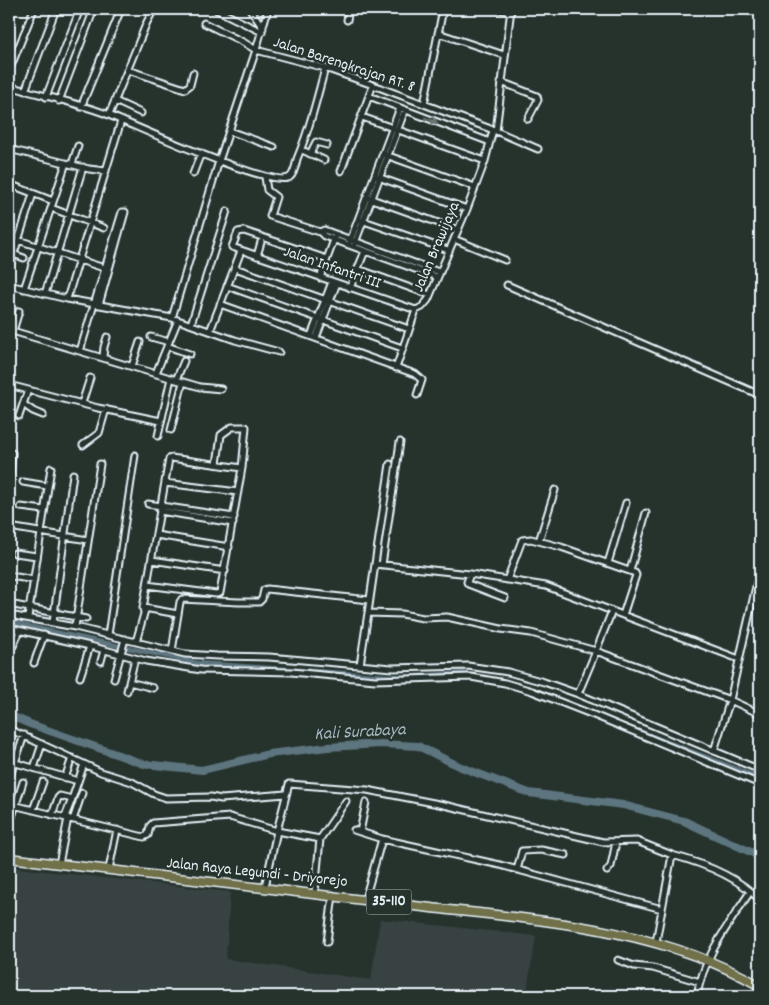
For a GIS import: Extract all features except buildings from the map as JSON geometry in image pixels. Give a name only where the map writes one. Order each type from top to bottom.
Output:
[{"type":"main road","name":"Jalan Raya Legundi - Driyorejo","points":[[9,858],[315,892],[592,928],[656,942],[708,960],[760,986]]},
{"type":"street","points":[[9,71],[34,9]]},
{"type":"street","points":[[26,91],[56,9]]},
{"type":"street","points":[[46,97],[80,9]]},
{"type":"street","points":[[59,100],[94,9]]},
{"type":"street","points":[[81,107],[121,9]]},
{"type":"street","points":[[109,115],[154,9]]},
{"type":"street","points":[[215,9],[262,30]]},
{"type":"street","points":[[250,9],[262,30]]},
{"type":"street","points":[[172,318],[219,161],[268,9]]},
{"type":"street","points":[[347,20],[349,9]]},
{"type":"street","points":[[424,104],[443,11],[431,9]]},
{"type":"street","points":[[499,9],[510,11]]},
{"type":"street","points":[[742,9],[748,11],[750,9]]},
{"type":"street","name":"Jalan Brawijaya","points":[[396,368],[416,310],[425,304],[430,295],[467,209],[485,161],[494,131],[510,11]]},
{"type":"street","name":"Jalan Barengkrajan RT. 8","points":[[204,23],[256,50],[325,68],[374,85],[538,149]]},
{"type":"street","points":[[438,34],[504,55]]},
{"type":"street","points":[[9,86],[109,115],[219,161],[265,177],[286,178],[290,177],[302,150],[325,68]]},
{"type":"street","points":[[128,70],[185,89],[190,85],[193,73]]},
{"type":"street","points":[[501,82],[538,96],[538,100],[528,119]]},
{"type":"street","points":[[341,170],[374,85]]},
{"type":"street","points":[[369,96],[490,142]]},
{"type":"street","points":[[115,101],[141,113]]},
{"type":"street","points":[[352,243],[403,109]]},
{"type":"street","points":[[362,117],[485,161]]},
{"type":"street","points":[[66,299],[121,121]]},
{"type":"street","points":[[229,131],[274,147]]},
{"type":"street","points":[[310,154],[316,142],[327,145]]},
{"type":"street","points":[[72,164],[78,146]]},
{"type":"street","points":[[9,149],[83,167],[106,170]]},
{"type":"street","points":[[302,150],[324,160]]},
{"type":"street","points":[[193,174],[201,153]]},
{"type":"street","points":[[385,155],[475,187]]},
{"type":"street","points":[[24,289],[66,163]]},
{"type":"street","points":[[45,294],[83,167]]},
{"type":"street","points":[[377,176],[467,209]]},
{"type":"street","points":[[265,177],[267,190],[276,197],[270,216],[438,274]]},
{"type":"street","points":[[9,184],[53,201]]},
{"type":"street","points":[[9,270],[33,194]]},
{"type":"street","points":[[369,198],[458,230]]},
{"type":"street","points":[[51,208],[104,228]]},
{"type":"street","points":[[191,324],[227,211]]},
{"type":"street","points":[[80,351],[96,304],[110,257],[122,212],[125,212],[110,257],[104,268],[96,304]]},
{"type":"street","points":[[361,219],[448,250]]},
{"type":"street","points":[[210,331],[235,268],[240,251],[232,247],[240,231],[327,259]]},
{"type":"street","points":[[320,278],[335,237]]},
{"type":"street","points":[[454,239],[505,260]]},
{"type":"street","points":[[18,240],[104,268]]},
{"type":"street","points":[[257,256],[261,242]]},
{"type":"street","points":[[352,243],[365,251],[438,274]]},
{"type":"street","name":"Jalan Infantri III","points":[[240,251],[416,310]]},
{"type":"street","points":[[350,288],[365,251]]},
{"type":"street","points":[[13,254],[24,258]]},
{"type":"street","points":[[235,268],[409,330]]},
{"type":"street","points":[[358,269],[430,295]]},
{"type":"street","points":[[314,337],[334,282]]},
{"type":"street","points":[[507,285],[760,395]]},
{"type":"street","points":[[9,286],[66,299],[172,318],[279,352]]},
{"type":"street","points":[[228,286],[402,348]]},
{"type":"street","points":[[220,304],[420,377],[422,382],[417,396]]},
{"type":"street","points":[[19,311],[11,331],[183,382],[206,388],[221,389]]},
{"type":"street","points":[[156,373],[178,320]]},
{"type":"street","points":[[103,357],[107,337]]},
{"type":"street","points":[[151,337],[190,354]]},
{"type":"street","points":[[132,366],[140,342]]},
{"type":"street","points":[[158,436],[174,379],[184,361]]},
{"type":"street","points":[[82,403],[90,378]]},
{"type":"street","points":[[171,430],[183,382]]},
{"type":"street","points":[[9,385],[161,421]]},
{"type":"street","points":[[19,416],[28,390]]},
{"type":"street","points":[[23,404],[43,415]]},
{"type":"street","points":[[83,444],[99,433],[106,409]]},
{"type":"street","points":[[163,414],[174,417]]},
{"type":"street","points":[[148,584],[219,594],[225,571],[242,468],[247,429],[245,427],[232,427],[221,435],[217,464]]},
{"type":"street","points":[[382,565],[400,442]]},
{"type":"street","points":[[9,487],[12,453]]},
{"type":"street","points":[[108,635],[135,455]]},
{"type":"street","points":[[136,642],[144,610],[170,459],[242,468]]},
{"type":"street","points":[[75,627],[100,464]]},
{"type":"street","points":[[360,666],[390,464]]},
{"type":"street","points":[[28,618],[51,468]]},
{"type":"street","points":[[53,622],[73,474]]},
{"type":"street","points":[[23,482],[47,486]]},
{"type":"street","points":[[165,483],[238,492]]},
{"type":"street","points":[[539,541],[555,490]]},
{"type":"street","points":[[608,563],[626,502]]},
{"type":"street","points":[[148,504],[160,509],[233,520]]},
{"type":"street","points":[[21,507],[44,510]]},
{"type":"street","points":[[630,571],[646,513]]},
{"type":"street","points":[[9,527],[88,540]]},
{"type":"street","points":[[156,535],[229,547]]},
{"type":"street","points":[[508,578],[521,541],[529,538],[539,541],[635,573],[636,575],[623,613]]},
{"type":"street","points":[[16,553],[38,556]]},
{"type":"street","points":[[152,560],[225,571]]},
{"type":"street","points":[[375,564],[508,578],[546,586],[612,611],[623,613],[739,659]]},
{"type":"street","points":[[714,751],[730,700],[760,568]]},
{"type":"street","points":[[470,574],[468,584],[505,598]]},
{"type":"street","points":[[11,576],[34,580]]},
{"type":"street","points":[[172,651],[182,599],[259,602],[266,589],[369,600]]},
{"type":"street","points":[[9,604],[86,619]]},
{"type":"street","points":[[144,610],[178,614]]},
{"type":"street","points":[[578,694],[612,611]]},
{"type":"street","points":[[368,613],[402,614],[423,618],[448,617],[501,629],[531,633],[596,651],[730,700],[760,714]]},
{"type":"street","points":[[9,614],[53,622],[185,654],[217,658],[269,657],[374,669],[468,666],[507,673],[544,682],[578,694],[704,749],[714,751],[760,770]]},
{"type":"street","points":[[9,628],[185,668],[291,672],[375,679],[462,677],[492,680],[532,691],[701,758],[760,784]]},
{"type":"street","points":[[13,646],[20,631]]},
{"type":"street","points":[[34,663],[44,635]]},
{"type":"street","points":[[114,679],[123,640]]},
{"type":"street","points":[[80,677],[90,646]]},
{"type":"street","points":[[101,661],[104,650]]},
{"type":"street","points":[[126,691],[135,658]]},
{"type":"street","points":[[216,668],[217,658]]},
{"type":"street","points":[[291,672],[292,661]]},
{"type":"street","points":[[374,669],[375,679]]},
{"type":"street","points":[[492,680],[494,671]]},
{"type":"street","points":[[505,683],[507,673]]},
{"type":"street","points":[[129,682],[153,688]]},
{"type":"street","points":[[9,728],[101,772],[132,782],[166,798],[211,797],[226,799],[286,794]]},
{"type":"street","points":[[9,781],[12,762],[24,735]]},
{"type":"street","points":[[34,768],[42,744]]},
{"type":"street","points":[[701,758],[704,749]]},
{"type":"street","points":[[65,778],[72,758]]},
{"type":"street","points":[[12,762],[78,781]]},
{"type":"street","points":[[59,864],[72,799],[84,764]]},
{"type":"street","points":[[12,817],[12,804],[23,782]]},
{"type":"street","points":[[33,810],[43,782]]},
{"type":"street","points":[[265,887],[289,784],[367,790],[444,805],[603,842],[637,841],[672,855],[702,864],[718,872],[760,900]]},
{"type":"street","points":[[69,818],[82,793]]},
{"type":"street","points":[[52,815],[59,796],[72,799]]},
{"type":"street","points":[[315,892],[320,839],[346,801]]},
{"type":"street","points":[[366,802],[357,831],[382,839],[516,870],[662,909]]},
{"type":"street","points":[[12,804],[144,837],[148,835],[150,826],[153,823],[230,817],[320,839]]},
{"type":"street","points":[[109,869],[117,830]]},
{"type":"street","points":[[365,899],[382,839]]},
{"type":"street","points":[[606,871],[611,866],[616,842]]},
{"type":"street","points":[[516,870],[522,852],[541,850],[566,855]]},
{"type":"street","points":[[656,942],[672,855]]},
{"type":"street","points":[[698,996],[700,982],[708,960],[750,892]]},
{"type":"street","points":[[328,942],[333,895]]},
{"type":"street","points":[[618,960],[634,966],[653,968],[700,982]]},
{"type":"shaded area","points":[[9,867],[230,892],[226,959],[371,980],[380,919],[536,936],[526,996],[9,996]]},
{"type":"waterway","points":[[9,622],[197,663],[402,677],[462,673],[502,680]]},
{"type":"waterway","name":"Kali Surabaya","points":[[9,715],[144,764],[202,770],[269,754],[328,747],[381,744],[418,746],[461,767],[529,793],[623,805],[684,821],[755,854],[760,861]]},
{"type":"waterway","points":[[624,725],[760,778]]}]
